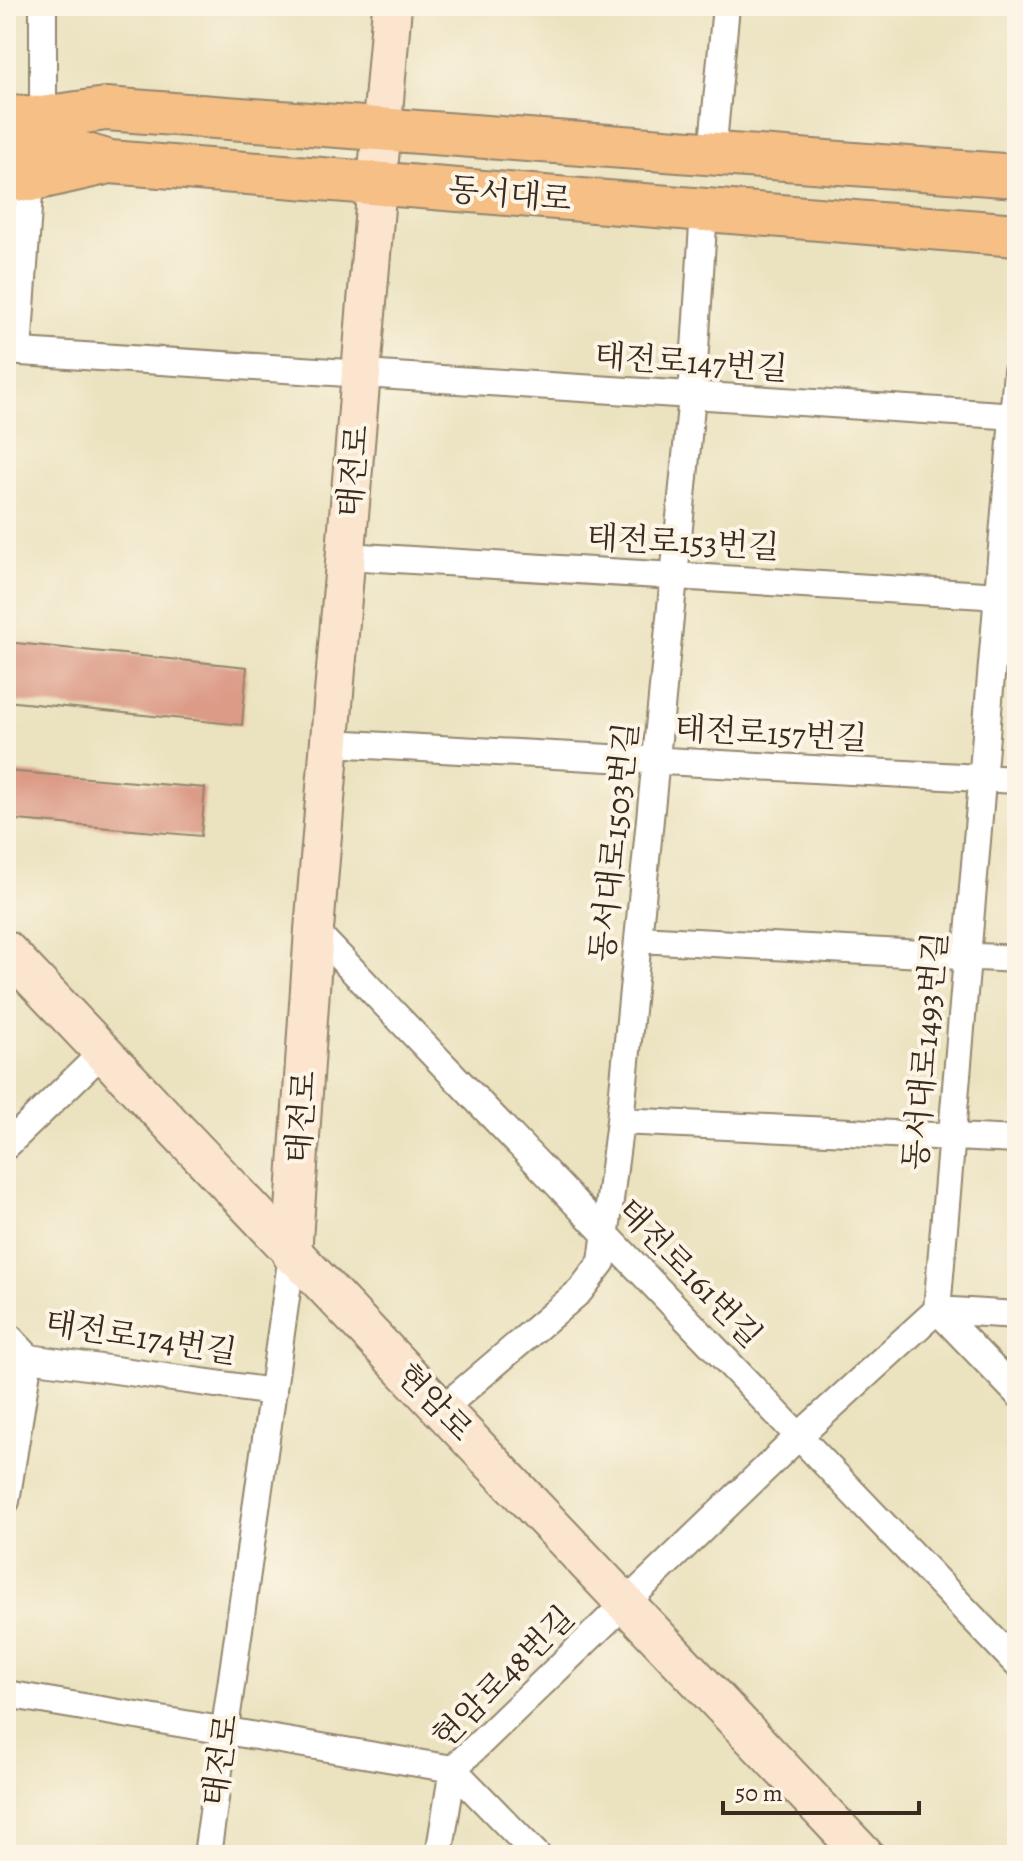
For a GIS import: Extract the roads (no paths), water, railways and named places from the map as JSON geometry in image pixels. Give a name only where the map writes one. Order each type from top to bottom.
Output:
[{"type":"main road","points":[[24,92],[106,109]]},
{"type":"main road","name":"동서대로","points":[[6,116],[41,118],[106,109],[1017,176]]},
{"type":"main road","name":"동서대로","points":[[6,141],[46,143],[110,162],[1017,235]]},
{"type":"main road","points":[[18,180],[110,162]]},
{"type":"street","points":[[24,92],[43,6]]},
{"type":"street","name":"태전로","points":[[207,1855],[292,1255],[314,930],[392,6]]},
{"type":"street","points":[[712,154],[726,6]]},
{"type":"street","points":[[18,180],[12,351],[361,375]]},
{"type":"street","name":"동서대로1503번길","points":[[442,1409],[580,1291],[602,1262],[620,1121],[692,396],[704,210]]},
{"type":"street","name":"동서대로1493번길","points":[[937,1310],[983,778],[1008,596],[1017,371]]},
{"type":"street","name":"태전로147번길","points":[[361,375],[1015,416]]},
{"type":"street","name":"태전로153번길","points":[[346,556],[1008,596]]},
{"type":"street","name":"태전로157번길","points":[[330,743],[1017,780]]},
{"type":"street","name":"태전로161번길","points":[[314,930],[1017,1664]]},
{"type":"street","points":[[638,939],[1017,959]]},
{"type":"street","name":"현암로","points":[[6,950],[864,1855]]},
{"type":"street","points":[[6,1146],[103,1052]]},
{"type":"street","points":[[620,1121],[1017,1140]]},
{"type":"street","points":[[626,1603],[799,1436],[937,1310],[1017,1315]]},
{"type":"street","points":[[937,1310],[1017,1393]]},
{"type":"street","name":"태전로174번길","points":[[6,1334],[29,1358],[273,1392]]},
{"type":"street","points":[[6,1501],[29,1358]]},
{"type":"street","name":"현암로48번길","points":[[439,1855],[453,1769],[626,1603]]},
{"type":"street","points":[[6,1694],[453,1769],[537,1855]]}]
